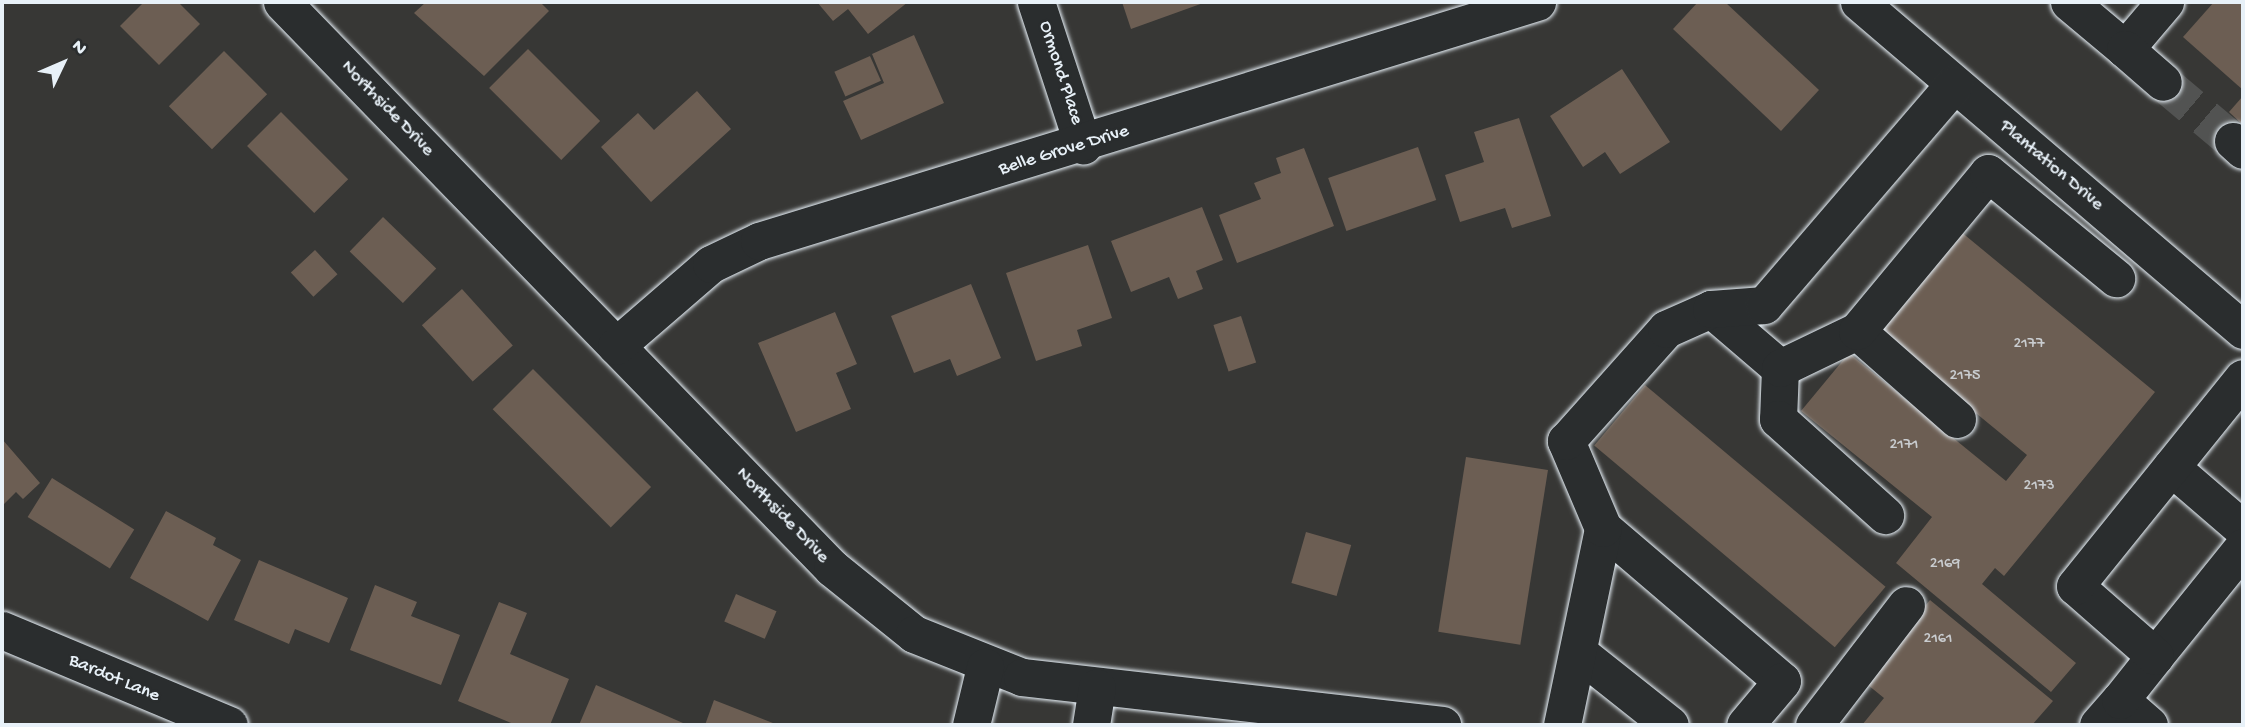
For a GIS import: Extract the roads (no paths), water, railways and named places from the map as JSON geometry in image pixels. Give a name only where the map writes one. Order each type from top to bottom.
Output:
[{"type":"street","name":"Northside Drive","points":[[282,2],[616,346],[872,603],[914,634],[985,667],[1097,687],[1442,725]]},
{"type":"street","name":"Ormond Place","points":[[1036,2],[1083,145]]},
{"type":"street","name":"Belle Grove Drive","points":[[616,346],[711,264],[759,241],[1083,145],[1537,2]]},
{"type":"street","name":"Plantation Drive","points":[[1859,2],[2243,330]]},
{"type":"street","points":[[2069,2],[2163,82]]},
{"type":"street","points":[[2125,49],[2165,2]]},
{"type":"street","points":[[1745,725],[1782,681],[1603,528],[1566,441],[1666,329],[1711,309],[1764,305],[1954,83]]},
{"type":"street","points":[[1780,368],[1857,331],[1988,173],[2116,278]]},
{"type":"street","points":[[2065,235],[2093,200]]},
{"type":"street","points":[[1711,309],[1780,368]]},
{"type":"street","points":[[1857,331],[1957,419]]},
{"type":"street","points":[[1780,368],[1778,419],[1885,515]]},
{"type":"street","points":[[2155,656],[2075,586],[2243,377]]},
{"type":"street","points":[[2171,467],[2243,529]]},
{"type":"street","points":[[1562,725],[1603,528]]},
{"type":"street","points":[[2149,725],[2109,713],[2243,547]]},
{"type":"street","points":[[1814,725],[1906,605]]},
{"type":"street","name":"Bardot Lane","points":[[2,630],[229,725]]},
{"type":"street","points":[[1578,652],[1670,725]]},
{"type":"street","points":[[971,725],[985,667]]},
{"type":"street","points":[[1091,725],[1097,687]]},
{"type":"tunnel","points":[[2163,82],[2233,141]]}]
